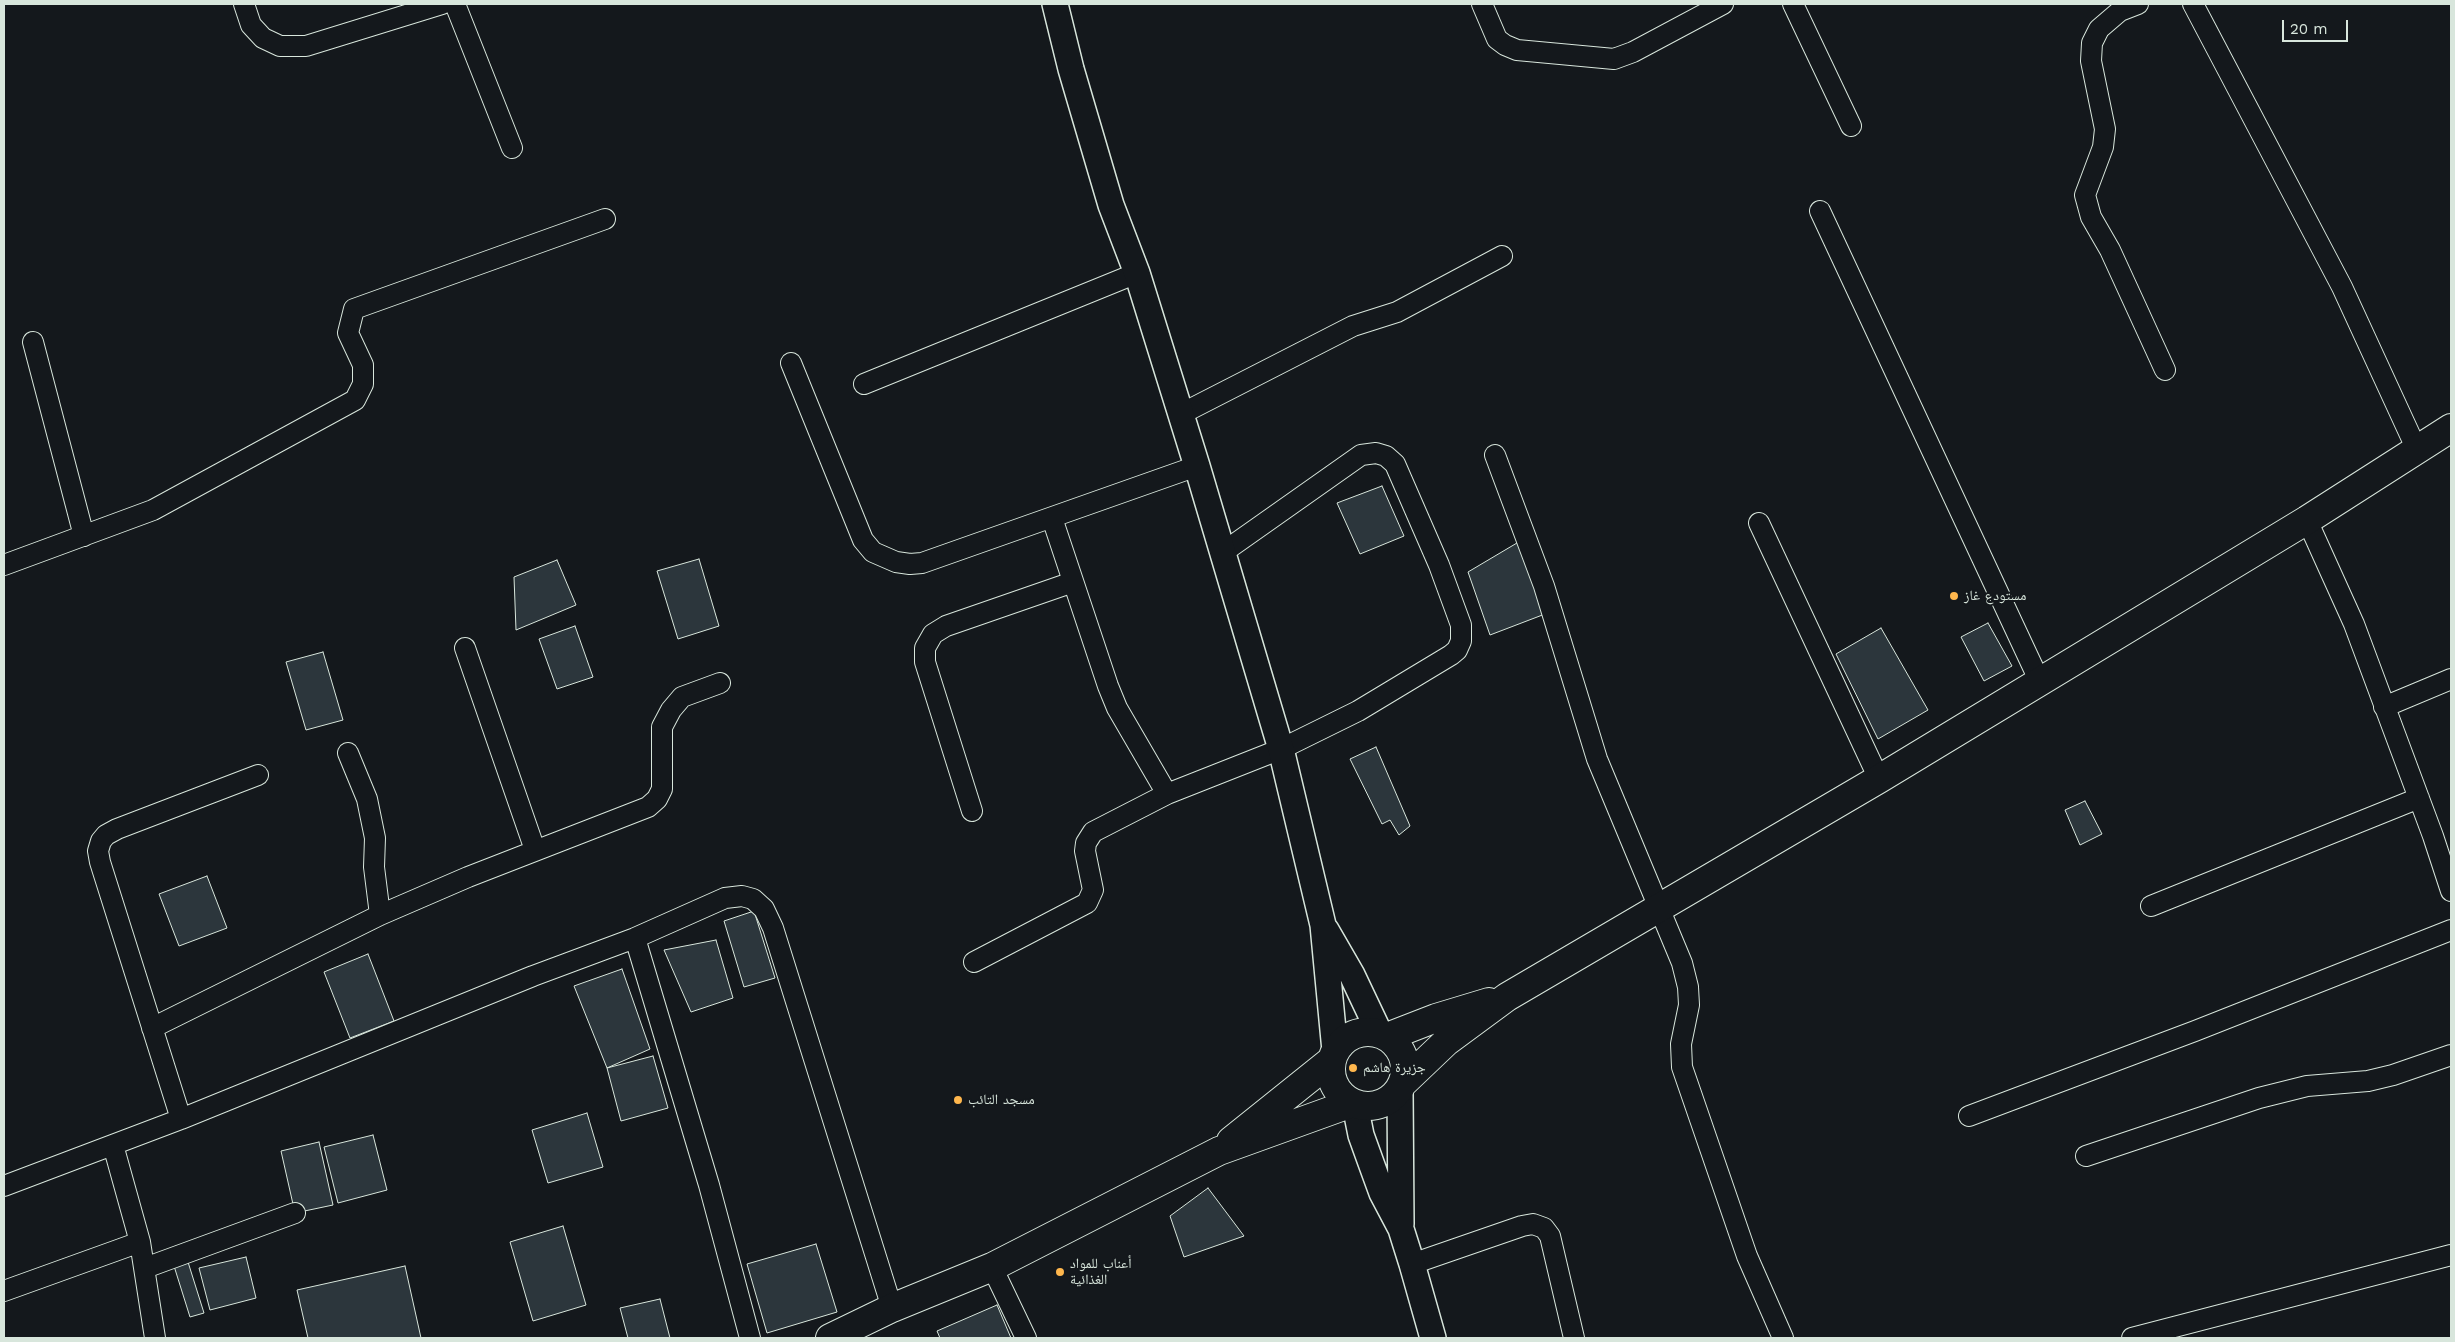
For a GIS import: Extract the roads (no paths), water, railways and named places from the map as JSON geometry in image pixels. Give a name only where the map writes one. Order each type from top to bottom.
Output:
[{"type":"main road","points":[[1333,1056],[1331,1077],[1334,1085],[1345,1099],[1366,1107],[1381,1105],[1395,1096],[1402,1086],[1446,1042],[1507,997],[1879,779],[2039,680],[2307,520],[2451,428]]},
{"type":"main road","points":[[1383,1036],[1507,997]]},
{"type":"main road","points":[[1219,1151],[1333,1056],[1346,1039],[1362,1032],[1383,1036],[1400,1049],[1406,1073],[1402,1086]]},
{"type":"main road","points":[[830,1338],[892,1308],[992,1267],[1219,1151],[1354,1104]]},
{"type":"street","points":[[244,4],[251,24],[263,38],[280,46],[306,46],[442,4]]},
{"type":"street","points":[[454,4],[512,148]]},
{"type":"street","points":[[1055,4],[1071,69],[1111,205],[1137,273],[1197,466],[1281,749],[1323,925],[1333,1056]]},
{"type":"street","points":[[1482,4],[1497,39],[1505,45],[1517,50],[1614,59],[1633,52],[1723,4]]},
{"type":"street","points":[[1793,4],[1851,126]]},
{"type":"street","points":[[2138,4],[2120,11],[2099,29],[2092,43],[2091,61],[2105,129],[2103,147],[2085,196],[2091,217],[2110,250],[2165,370]]},
{"type":"street","points":[[2193,4],[2342,287],[2417,450]]},
{"type":"street","points":[[1820,211],[2039,680]]},
{"type":"street","points":[[4,565],[154,510],[356,400],[364,384],[363,365],[348,333],[354,309],[605,219]]},
{"type":"street","points":[[1180,414],[1352,326],[1397,312],[1502,256]]},
{"type":"street","points":[[864,384],[1137,273]]},
{"type":"street","points":[[33,342],[84,536]]},
{"type":"street","points":[[791,363],[863,540],[873,552],[896,562],[910,564],[922,562],[1197,466]]},
{"type":"street","points":[[974,962],[1087,903],[1093,890],[1085,851],[1086,843],[1093,832],[1167,794],[1281,749],[1358,711],[1451,655],[1457,650],[1461,641],[1461,625],[1439,565],[1395,464],[1386,456],[1376,453],[1361,455],[1222,553]]},
{"type":"street","points":[[1495,455],[1544,586],[1598,759],[1682,963],[1688,987],[1689,1005],[1681,1044],[1684,1074],[1747,1256],[1783,1338]]},
{"type":"street","points":[[1052,518],[1117,708],[1167,794]]},
{"type":"street","points":[[2307,520],[2354,624],[2419,798],[2451,891]]},
{"type":"street","points":[[1759,523],[1879,779]]},
{"type":"street","points":[[972,811],[925,662],[925,648],[934,634],[946,626],[1073,582]]},
{"type":"street","points":[[465,648],[535,850]]},
{"type":"street","points":[[2384,707],[2451,679]]},
{"type":"street","points":[[152,1028],[380,915],[535,850],[648,807],[657,799],[662,788],[662,727],[670,710],[682,697],[720,682]]},
{"type":"street","points":[[348,753],[367,799],[375,838],[374,867],[380,915]]},
{"type":"street","points":[[181,1119],[98,851],[101,841],[106,835],[117,829],[258,775]]},
{"type":"street","points":[[2151,906],[2419,798]]},
{"type":"street","points":[[4,1186],[181,1119],[533,976],[635,938],[725,898],[742,896],[752,899],[764,909],[773,928],[892,1308]]},
{"type":"street","points":[[1323,925],[1352,975],[1383,1036]]},
{"type":"street","points":[[1969,1116],[2195,1031],[2451,930]]},
{"type":"street","points":[[635,938],[708,1185],[750,1338]]},
{"type":"street","points":[[2086,1156],[2259,1098],[2307,1086],[2368,1081],[2393,1075],[2451,1055]]},
{"type":"street","points":[[1401,1229],[1402,1086]]},
{"type":"street","points":[[1354,1104],[1362,1135],[1382,1193],[1401,1229],[1434,1338]]},
{"type":"street","points":[[113,1144],[140,1242],[155,1338]]},
{"type":"street","points":[[145,1268],[295,1213]]},
{"type":"street","points":[[1412,1264],[1522,1226],[1533,1224],[1544,1228],[1550,1236],[1574,1338]]},
{"type":"street","points":[[4,1291],[140,1242]]},
{"type":"street","points":[[2132,1338],[2451,1255]]},
{"type":"street","points":[[992,1267],[1026,1338]]},
{"type":"place","name":"مستودع غاز","points":[[1954,596]]},
{"type":"place","name":"جزيرة هاشم","points":[[1353,1068]]},
{"type":"place","name":"مسجد التائب","points":[[958,1100]]},
{"type":"place","name":"أعناب للمواد الغذائية","points":[[1060,1272]]}]
